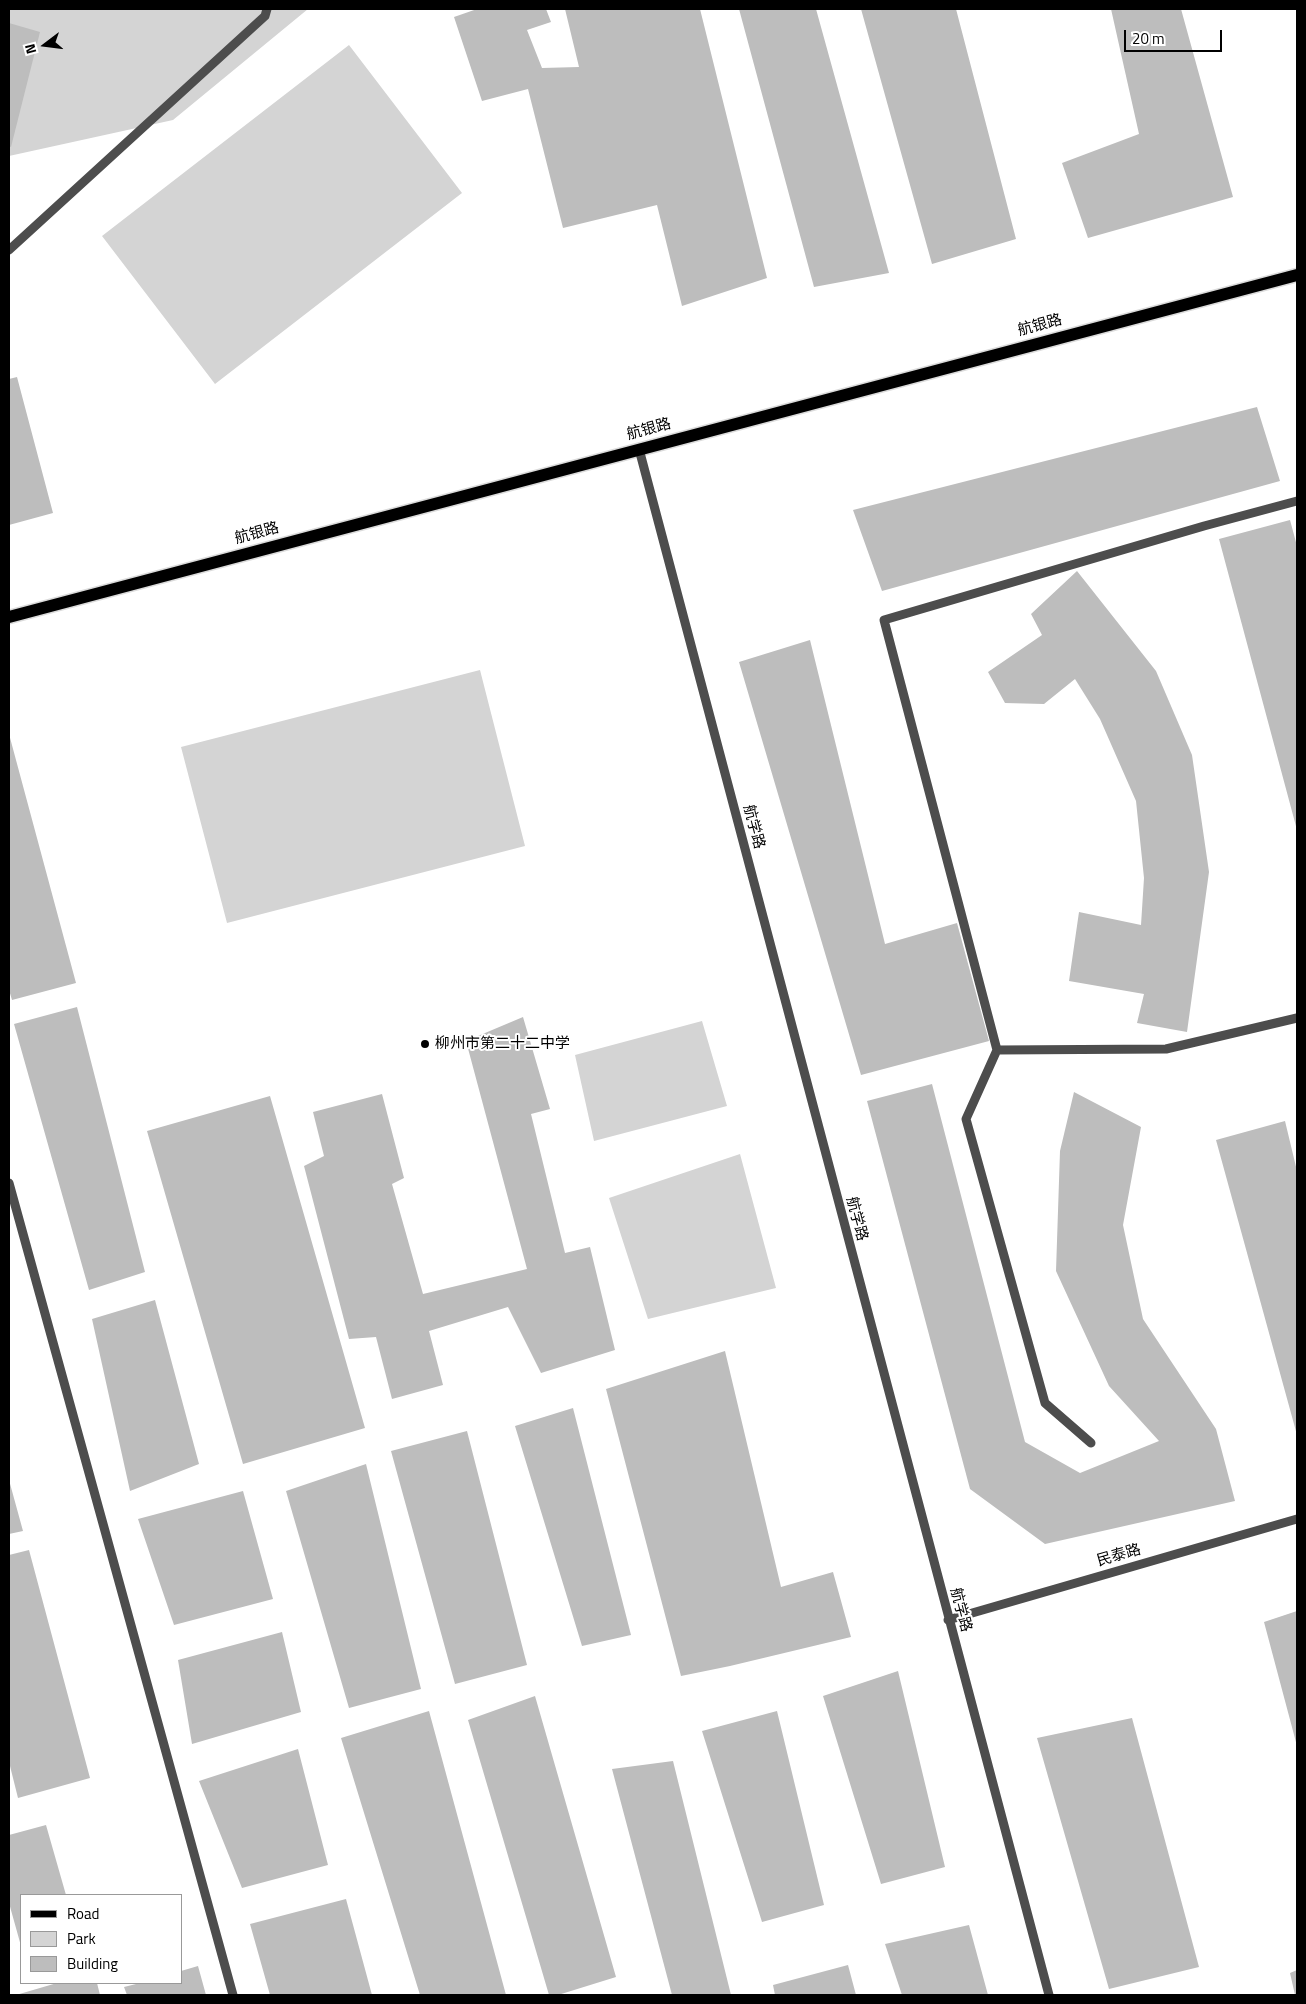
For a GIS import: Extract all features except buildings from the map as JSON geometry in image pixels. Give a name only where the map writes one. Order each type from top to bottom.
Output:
[{"type":"main road","name":"航银路","points":[[9,616],[1297,274]]},
{"type":"street","points":[[9,250],[265,16],[267,9]]},
{"type":"street","name":"航学路","points":[[639,449],[1049,1995]]},
{"type":"street","points":[[1092,1443],[1045,1403],[966,1119],[997,1050],[884,620],[1204,526],[1297,501]]},
{"type":"street","points":[[997,1050],[1166,1049],[1297,1018]]},
{"type":"street","points":[[9,1183],[233,1995]]},
{"type":"street","name":"民泰路","points":[[948,1620],[1297,1519]]},
{"type":"green space","points":[[9,9],[308,9],[173,120],[9,156]]},
{"type":"green space","points":[[349,45],[462,193],[215,384],[102,236]]},
{"type":"green space","points":[[480,670],[525,846],[227,923],[181,747]]},
{"type":"green space","points":[[702,1021],[727,1106],[594,1141],[575,1055]]},
{"type":"green space","points":[[740,1154],[776,1288],[648,1319],[609,1198]]},
{"type":"place","name":"柳州市第二十二中学","points":[[425,1044]]}]
